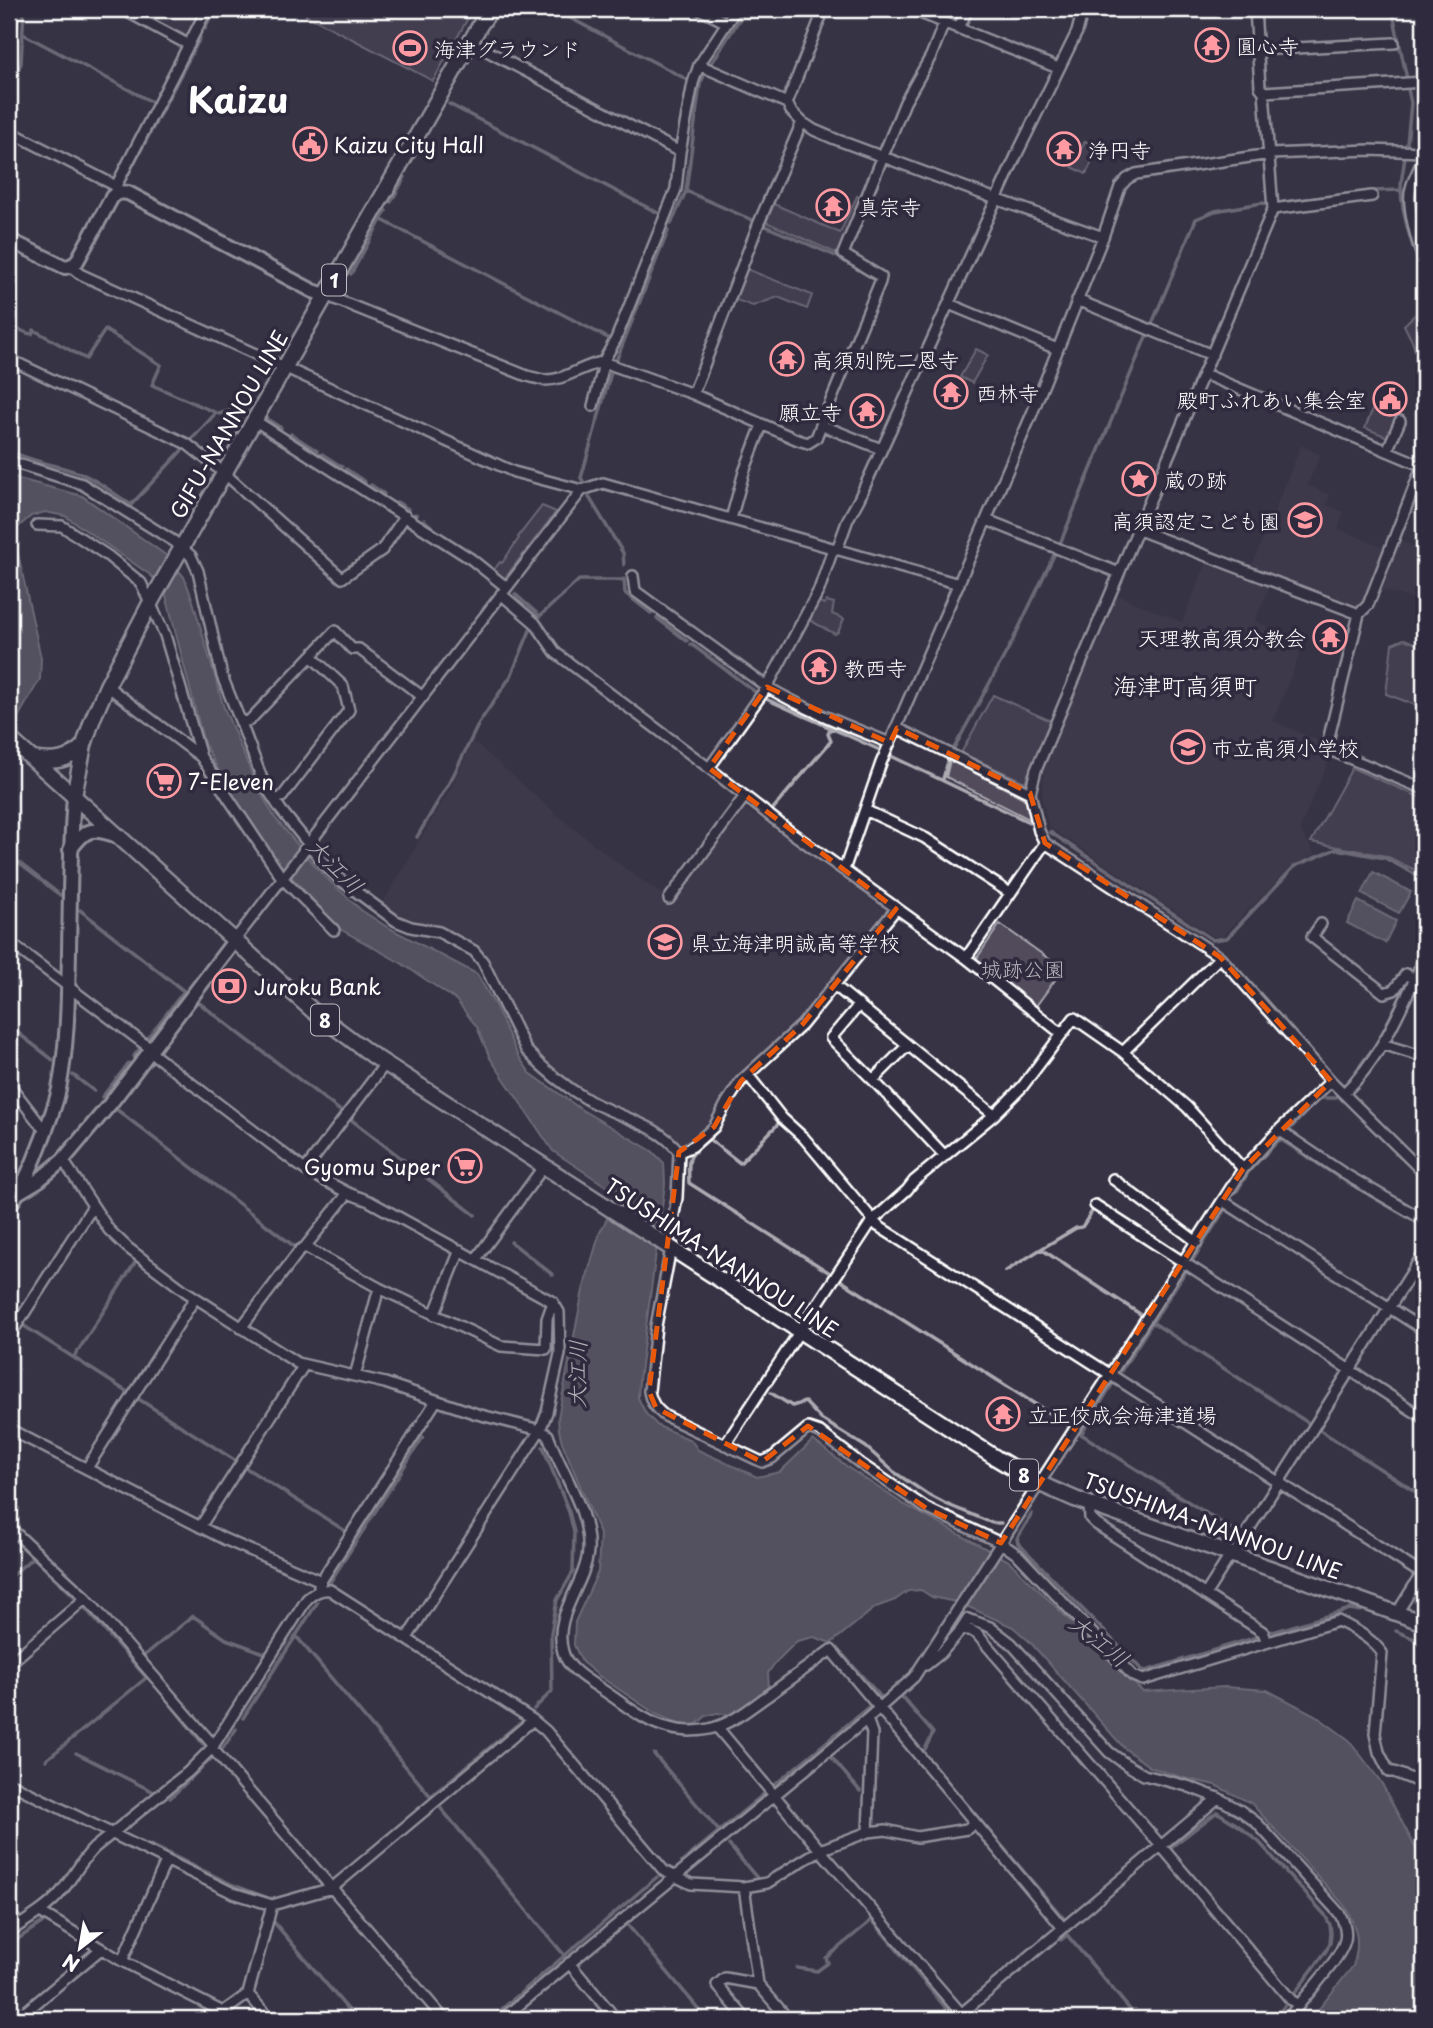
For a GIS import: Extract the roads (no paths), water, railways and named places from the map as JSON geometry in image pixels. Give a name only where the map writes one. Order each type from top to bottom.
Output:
[{"type":"main road","name":"GIFU-NANNOU LINE","points":[[74,796],[84,745],[93,718],[152,601],[491,9]]},
{"type":"main road","points":[[9,738],[74,796]]},
{"type":"main road","points":[[32,758],[58,761],[76,753],[84,745]]},
{"type":"main road","name":"TSUSHIMA-NANNOU LINE","points":[[74,796],[313,1011],[385,1064],[1038,1483],[1089,1504],[1424,1623]]},
{"type":"street","points":[[9,57],[13,9]]},
{"type":"street","points":[[122,9],[190,45]]},
{"type":"street","points":[[9,240],[65,267],[76,263],[117,189],[207,9]]},
{"type":"street","points":[[699,9],[727,23]]},
{"type":"street","points":[[593,406],[602,372],[676,190],[680,152],[699,65],[736,9]]},
{"type":"street","points":[[824,9],[787,103],[790,111],[802,122],[814,130],[883,158],[1103,237]]},
{"type":"street","points":[[911,9],[1058,68]]},
{"type":"street","points":[[958,29],[968,9]]},
{"type":"street","points":[[709,768],[767,687],[819,590],[848,519],[996,199],[1077,32],[1083,9]]},
{"type":"street","points":[[1255,9],[1273,209],[1036,770],[1030,793],[1045,843],[1220,957],[1331,1081],[1424,1172]]},
{"type":"street","points":[[9,131],[313,290],[527,376],[544,380],[560,378],[590,364],[606,363],[693,394],[808,443],[816,438],[881,277],[843,254],[905,102],[931,56],[944,23]]},
{"type":"street","points":[[470,42],[680,152]]},
{"type":"street","points":[[1258,50],[1394,43]]},
{"type":"street","points":[[699,65],[787,103]]},
{"type":"street","points":[[1264,92],[1424,82]]},
{"type":"street","points":[[693,394],[758,225],[802,122]]},
{"type":"street","points":[[844,870],[890,743],[987,520],[1103,237],[1120,187],[1127,179],[1136,174],[1269,154],[1369,150],[1424,154],[1409,195],[1424,259]]},
{"type":"street","points":[[1273,209],[1372,196]]},
{"type":"street","points":[[70,266],[80,274],[514,472],[582,490],[603,483],[959,584]]},
{"type":"street","points":[[1077,300],[1212,355]]},
{"type":"street","points":[[949,304],[1057,349]]},
{"type":"street","points":[[9,359],[187,444],[224,473],[342,578],[382,550],[405,516]]},
{"type":"street","points":[[1204,374],[1424,464],[1368,605],[1359,614],[1327,745],[1332,751],[1424,789]]},
{"type":"street","points":[[254,421],[471,559],[535,623],[556,653],[896,909],[966,958],[1062,1034]]},
{"type":"street","points":[[1387,451],[1399,421]]},
{"type":"street","points":[[731,519],[744,472],[762,425]]},
{"type":"street","points":[[821,425],[881,449]]},
{"type":"street","points":[[9,461],[82,484],[191,556],[198,571],[222,676],[264,784],[308,846],[343,882],[396,921],[439,932],[474,951],[483,962],[526,1050],[536,1061],[588,1100],[673,1143],[679,1152],[677,1198],[656,1326],[649,1391],[656,1408],[665,1416],[757,1460],[768,1461],[803,1430],[814,1429],[926,1508],[1018,1555],[1133,1676],[1143,1680],[1338,1621],[1378,1647],[1382,1653],[1375,1734],[1379,1752],[1389,1772],[1424,1784]]},
{"type":"street","points":[[19,1192],[63,1160],[110,1104],[582,490]]},
{"type":"street","points":[[987,520],[1119,573]]},
{"type":"street","points":[[37,525],[62,526],[108,556],[141,583],[152,601],[165,635],[201,757],[283,877],[334,930]]},
{"type":"street","points":[[1139,530],[1359,614]]},
{"type":"street","points":[[633,576],[635,591],[767,687],[816,712],[890,743]]},
{"type":"street","points":[[241,723],[250,720],[335,631],[352,649],[359,649],[423,697]]},
{"type":"street","points":[[274,799],[282,797],[349,710],[343,686],[311,656]]},
{"type":"street","points":[[107,686],[201,757]]},
{"type":"street","points":[[897,728],[1030,793]]},
{"type":"street","points":[[9,1206],[31,1169],[45,1131],[58,1092],[65,1050],[74,796]]},
{"type":"street","points":[[669,899],[745,796]]},
{"type":"street","points":[[865,810],[925,838],[1010,893]]},
{"type":"street","points":[[70,850],[84,833],[90,830],[116,835]]},
{"type":"street","points":[[966,958],[1045,843]]},
{"type":"street","points":[[679,1152],[693,1146],[715,1127],[727,1102],[741,1082],[802,1026],[896,909]]},
{"type":"street","points":[[1321,924],[1312,937],[1384,993],[1394,990],[1406,974],[1414,979]]},
{"type":"street","points":[[10,946],[69,987],[305,1170],[460,1250],[553,1302],[559,1312],[560,1354],[547,1412],[540,1430],[407,1638]]},
{"type":"street","points":[[1123,1052],[1220,957]]},
{"type":"street","points":[[1344,1093],[1355,1083],[1382,1044],[1424,959]]},
{"type":"street","points":[[834,985],[994,1115]]},
{"type":"street","points":[[859,1005],[831,1038],[945,1156]]},
{"type":"street","points":[[725,1445],[872,1221],[908,1190],[914,1181],[994,1115],[1022,1087],[1074,1018],[1123,1052],[1187,1107],[1242,1169]]},
{"type":"street","points":[[1382,1044],[1424,1057]]},
{"type":"street","points":[[873,1080],[908,1045]]},
{"type":"street","points":[[305,1170],[385,1064]]},
{"type":"street","points":[[748,1075],[872,1221],[949,1273],[1423,1572],[1397,1613]]},
{"type":"street","points":[[919,1671],[1242,1169],[1331,1081]]},
{"type":"street","points":[[9,1084],[45,1131]]},
{"type":"street","points":[[1279,1130],[1343,1173],[1424,1220]]},
{"type":"street","points":[[63,1160],[109,1230],[128,1248],[195,1298],[297,1363],[385,1382],[436,1401],[540,1430],[548,1435],[577,1503],[587,1540],[585,1569],[564,1614],[560,1636],[563,1655],[575,1670],[653,1722],[667,1728],[705,1730],[734,1720],[831,1650],[1063,1928]]},
{"type":"street","points":[[476,1259],[544,1167]]},
{"type":"street","points":[[1113,1179],[1197,1242]]},
{"type":"street","points":[[241,1328],[300,1250],[348,1193]]},
{"type":"street","points":[[1223,1200],[1424,1330]]},
{"type":"street","points":[[1094,1205],[1424,1418]]},
{"type":"street","points":[[9,1337],[93,1206]]},
{"type":"street","points":[[305,1247],[379,1288],[501,1346],[545,1349],[547,1319],[553,1302]]},
{"type":"street","points":[[433,1315],[460,1250]]},
{"type":"street","points":[[1205,1595],[1424,1253]]},
{"type":"street","points":[[355,1376],[379,1288]]},
{"type":"street","points":[[87,1468],[195,1298]]},
{"type":"street","points":[[200,1527],[304,1365]]},
{"type":"street","points":[[9,1932],[40,1912],[62,1891],[81,1861],[213,1747],[436,1401]]},
{"type":"street","points":[[9,1429],[330,1590],[534,1720],[664,1871],[691,1884],[744,1887],[767,1883],[820,1850],[868,1832],[886,1830],[916,1837],[967,1829],[974,1823]]},
{"type":"street","points":[[1089,1504],[1090,1518],[1096,1524],[1263,1632],[1267,1642]]},
{"type":"street","points":[[9,1527],[86,1598],[444,2019]]},
{"type":"street","points":[[9,1664],[86,1598]]},
{"type":"street","points":[[502,2019],[880,1709],[940,1653],[968,1619],[990,1627],[1011,1643],[1109,1752],[1127,1765],[1144,1775],[1187,1786],[1218,1798],[1241,1811],[1257,1824],[1339,1913],[1346,1937],[1343,1945],[1287,2019]]},
{"type":"street","points":[[961,1630],[970,1630],[976,1634],[1299,2005]]},
{"type":"street","points":[[867,1719],[872,1733],[868,1832]]},
{"type":"street","points":[[9,1783],[233,1893],[272,1905],[332,1888],[534,1720]]},
{"type":"street","points":[[717,1727],[960,2017],[1218,1798]]},
{"type":"street","points":[[122,1961],[166,1861]]},
{"type":"street","points":[[744,1887],[758,1984],[788,2019]]},
{"type":"street","points":[[40,1912],[122,1961],[223,2012],[248,1994],[272,1905]]},
{"type":"street","points":[[9,1912],[19,1925]]},
{"type":"street","points":[[18,2019],[101,1949]]},
{"type":"street","points":[[569,1963],[616,2019]]},
{"type":"street","points":[[746,2019],[717,1985],[725,1978],[758,1984]]},
{"type":"street","points":[[248,1994],[270,2019]]},
{"type":"water","name":"大江川","points":[[9,474],[82,496],[167,556],[184,577],[224,708],[257,786],[275,818],[322,874],[361,910],[387,927],[477,974],[496,1007],[517,1054],[530,1073],[582,1110],[652,1151],[664,1163],[665,1184],[639,1380],[638,1398],[646,1414],[658,1426],[691,1440],[698,1450],[757,1477],[780,1472],[813,1440],[850,1469],[903,1504],[1009,1561],[1143,1692],[1225,1687],[1267,1690],[1315,1715],[1349,1740],[1381,1782],[1424,1864],[1424,2011],[1418,2019],[1311,2019],[1353,1966],[1357,1949],[1356,1935],[1344,1905],[1251,1803],[1215,1785],[1150,1767],[1124,1748],[1030,1642],[1013,1627],[960,1603],[932,1597],[921,1590],[908,1591],[895,1600],[876,1607],[831,1643],[814,1637],[797,1641],[768,1673],[769,1688],[732,1715],[717,1713],[706,1716],[697,1724],[683,1726],[656,1714],[582,1662],[574,1645],[575,1622],[598,1572],[600,1534],[562,1442],[558,1418],[583,1290],[600,1232],[617,1200],[615,1192],[553,1151],[490,1058],[477,1027],[456,1000],[401,963],[340,929],[264,845],[228,788],[204,743],[166,595],[161,585],[65,516],[45,512],[31,516],[17,528],[16,545],[41,658],[40,679],[9,733],[9,704],[15,689],[15,669],[9,642]]},
{"type":"water","points":[[1373,872],[1411,892],[1399,913],[1362,894]]},
{"type":"water","points":[[1358,901],[1396,921],[1385,943],[1347,923]]},
{"type":"waterway","points":[[9,92],[21,63],[24,9]]},
{"type":"waterway","points":[[133,9],[183,35]]},
{"type":"waterway","points":[[205,29],[215,9]]},
{"type":"waterway","points":[[553,9],[688,80]]},
{"type":"waterway","points":[[711,64],[746,9]]},
{"type":"waterway","points":[[1392,9],[1407,79]]},
{"type":"waterway","points":[[23,34],[152,102]]},
{"type":"waterway","points":[[158,118],[200,38]]},
{"type":"waterway","points":[[671,224],[686,191],[700,84],[706,72]]},
{"type":"waterway","points":[[1407,144],[1411,103],[1408,89]]},
{"type":"waterway","points":[[449,104],[660,214]]},
{"type":"waterway","points":[[123,184],[156,122]]},
{"type":"waterway","points":[[1405,156],[1401,189],[1403,210],[1424,274]]},
{"type":"waterway","points":[[391,202],[405,177]]},
{"type":"waterway","points":[[1283,202],[1401,190]]},
{"type":"waterway","points":[[686,191],[752,220]]},
{"type":"waterway","points":[[1151,326],[1196,219],[1215,211],[1267,204]]},
{"type":"waterway","points":[[351,274],[386,211]]},
{"type":"waterway","points":[[382,220],[608,338]]},
{"type":"waterway","points":[[765,226],[838,257]]},
{"type":"waterway","points":[[583,481],[581,478],[610,376],[668,231]]},
{"type":"waterway","points":[[815,426],[876,281],[845,261]]},
{"type":"waterway","points":[[9,325],[27,333],[32,334],[34,330],[86,359],[105,330],[161,365],[152,385],[219,414],[242,407],[246,410]]},
{"type":"waterway","points":[[1059,546],[1148,332]]},
{"type":"waterway","points":[[191,440],[216,413]]},
{"type":"waterway","points":[[267,419],[281,428]]},
{"type":"waterway","points":[[291,434],[317,451]]},
{"type":"waterway","points":[[9,450],[88,477],[131,505],[184,448]]},
{"type":"waterway","points":[[322,454],[342,467]]},
{"type":"waterway","points":[[346,469],[365,482]]},
{"type":"waterway","points":[[371,485],[384,494]]},
{"type":"waterway","points":[[589,497],[623,553],[624,565]]},
{"type":"waterway","points":[[397,502],[408,509]]},
{"type":"waterway","points":[[424,520],[431,526]]},
{"type":"waterway","points":[[953,750],[1012,642],[1054,555]]},
{"type":"waterway","points":[[624,579],[625,593],[651,613]]},
{"type":"waterway","points":[[515,594],[540,616],[579,580],[624,580]]},
{"type":"waterway","points":[[657,618],[687,641]]},
{"type":"waterway","points":[[417,837],[453,776],[479,723],[511,676],[531,628]]},
{"type":"waterway","points":[[691,644],[758,694]]},
{"type":"waterway","points":[[766,699],[882,751]]},
{"type":"waterway","points":[[772,810],[831,741],[828,734],[830,728]]},
{"type":"waterway","points":[[889,755],[1031,823]]},
{"type":"waterway","points":[[943,779],[949,758]]},
{"type":"waterway","points":[[1050,832],[1213,940],[1227,938],[1295,866],[1336,849],[1385,858],[1424,879]]},
{"type":"waterway","points":[[9,855],[60,895]]},
{"type":"waterway","points":[[80,910],[185,992]]},
{"type":"waterway","points":[[1350,1079],[1377,1043],[1407,984]]},
{"type":"waterway","points":[[147,1039],[184,991]]},
{"type":"waterway","points":[[198,1002],[343,1113]]},
{"type":"waterway","points":[[9,1026],[53,1060]]},
{"type":"waterway","points":[[134,1056],[141,1047]]},
{"type":"waterway","points":[[102,1097],[129,1063]]},
{"type":"waterway","points":[[73,1075],[94,1091]]},
{"type":"waterway","points":[[1289,1130],[1319,1098],[1335,1098],[1337,1095]]},
{"type":"waterway","points":[[116,1109],[295,1247]]},
{"type":"waterway","points":[[349,1118],[475,1215]]},
{"type":"waterway","points":[[778,1124],[740,1163],[709,1139],[690,1157],[689,1183],[833,1275]]},
{"type":"waterway","points":[[1280,1139],[1340,1178]]},
{"type":"waterway","points":[[1237,1191],[1249,1171],[1280,1139]]},
{"type":"waterway","points":[[1344,1180],[1366,1193]]},
{"type":"waterway","points":[[1369,1195],[1407,1217]]},
{"type":"waterway","points":[[1192,1261],[1225,1209]]},
{"type":"waterway","points":[[1226,1209],[1305,1259]]},
{"type":"waterway","points":[[1041,1249],[1082,1227],[1093,1210]]},
{"type":"waterway","points":[[1415,1222],[1424,1228]]},
{"type":"waterway","points":[[511,1242],[553,1275]]},
{"type":"waterway","points":[[1006,1271],[1041,1249],[1143,1316]]},
{"type":"waterway","points":[[74,1357],[136,1261]]},
{"type":"waterway","points":[[1119,1374],[1185,1272]]},
{"type":"waterway","points":[[840,1280],[1071,1427]]},
{"type":"waterway","points":[[9,1316],[14,1319]]},
{"type":"waterway","points":[[1152,1322],[1310,1424]]},
{"type":"waterway","points":[[21,1324],[129,1393]]},
{"type":"waterway","points":[[1113,1383],[1081,1434],[1236,1532]]},
{"type":"waterway","points":[[771,1393],[792,1406],[805,1402],[821,1419],[866,1447],[894,1472],[927,1494],[992,1523],[1001,1523]]},
{"type":"waterway","points":[[137,1398],[236,1461]]},
{"type":"waterway","points":[[1318,1429],[1424,1497]]},
{"type":"waterway","points":[[330,1582],[423,1437]]},
{"type":"waterway","points":[[534,1709],[552,1691],[551,1633],[557,1600],[573,1572],[574,1532],[569,1512],[543,1447]]},
{"type":"waterway","points":[[246,1468],[347,1532]]},
{"type":"waterway","name":"大江川","points":[[1032,1514],[1017,1539],[1018,1543],[1141,1669],[1146,1671],[1257,1637],[1259,1634]]},
{"type":"waterway","points":[[20,1545],[77,1599]]},
{"type":"waterway","points":[[9,1578],[33,1557]]},
{"type":"waterway","points":[[1421,1564],[1424,1559]]},
{"type":"waterway","points":[[243,1718],[317,1603]]},
{"type":"waterway","points":[[85,1608],[146,1677]]},
{"type":"waterway","points":[[1266,1630],[1273,1632],[1350,1609],[1361,1611]]},
{"type":"waterway","points":[[145,1655],[193,1616],[226,1639],[267,1654]]},
{"type":"waterway","points":[[1396,1631],[1424,1643]]},
{"type":"waterway","points":[[296,1636],[432,1798]]},
{"type":"waterway","points":[[843,1655],[884,1698]]},
{"type":"waterway","points":[[46,1760],[146,1678]]},
{"type":"waterway","points":[[154,1684],[203,1744]]},
{"type":"waterway","points":[[903,1698],[933,1733],[923,1753],[1065,1920]]},
{"type":"waterway","points":[[772,1787],[872,1704]]},
{"type":"waterway","points":[[431,1796],[518,1724]]},
{"type":"waterway","points":[[223,1748],[236,1729]]},
{"type":"waterway","points":[[76,1753],[156,1793]]},
{"type":"waterway","points":[[654,1754],[719,1831]]},
{"type":"waterway","points":[[170,1798],[214,1756]]},
{"type":"waterway","points":[[832,1758],[860,1791]]},
{"type":"waterway","points":[[1417,1790],[1424,1793]]},
{"type":"waterway","points":[[682,1862],[765,1793]]},
{"type":"waterway","points":[[439,1806],[565,1956]]},
{"type":"waterway","points":[[1170,1846],[1217,1812],[1259,1842],[1325,1915],[1330,1925],[1330,1943],[1295,1993]]},
{"type":"waterway","points":[[151,1845],[233,1885],[268,1898]]},
{"type":"waterway","points":[[729,1845],[757,1878]]},
{"type":"waterway","points":[[1064,1921],[1144,1854]]},
{"type":"waterway","points":[[490,2019],[657,1877]]},
{"type":"waterway","points":[[797,1968],[817,1971],[828,1963],[826,1958],[872,1920],[952,2015]]},
{"type":"waterway","points":[[273,1921],[356,2019]]},
{"type":"waterway","points":[[9,1945],[43,1922]]},
{"type":"waterway","points":[[626,1923],[707,2019]]},
{"type":"waterway","points":[[961,2007],[1056,1928]]},
{"type":"waterway","points":[[1059,1938],[1061,1940],[1067,1935],[1138,2019]]},
{"type":"waterway","points":[[1274,2019],[1286,2004]]},
{"type":"waterway","points":[[9,2015],[12,2019]]},
{"type":"place","name":"圓心寺","points":[[1212,45]]},
{"type":"place","name":"海津グラウンド","points":[[410,48]]},
{"type":"place","name":"Kaizu City Hall","points":[[310,144]]},
{"type":"place","name":"浄円寺","points":[[1064,149]]},
{"type":"place","name":"真宗寺","points":[[833,206]]},
{"type":"place","name":"高須別院二恩寺","points":[[787,359]]},
{"type":"place","name":"西林寺","points":[[951,392]]},
{"type":"place","name":"殿町ふれあい集会室","points":[[1390,399]]},
{"type":"place","name":"願立寺","points":[[867,411]]},
{"type":"place","name":"蔵の跡","points":[[1139,479]]},
{"type":"place","name":"高須認定こども園","points":[[1305,520]]},
{"type":"place","name":"天理教高須分教会","points":[[1330,637]]},
{"type":"place","name":"教西寺","points":[[819,667]]},
{"type":"place","name":"市立高須小学校","points":[[1188,747]]},
{"type":"place","name":"7-Eleven","points":[[164,781]]},
{"type":"place","name":"県立海津明誠高等学校","points":[[665,942]]},
{"type":"place","name":"Juroku Bank","points":[[229,986]]},
{"type":"place","name":"Gyomu Super","points":[[465,1166]]},
{"type":"place","name":"立正佼成会海津道場","points":[[1003,1414]]},
{"type":"district","name":"Kaizu","points":[[238,98]]},
{"type":"district","name":"海津町高須町","points":[[1185,685]]},
{"type":"park label","name":"城跡公園","points":[[1023,968]]}]
